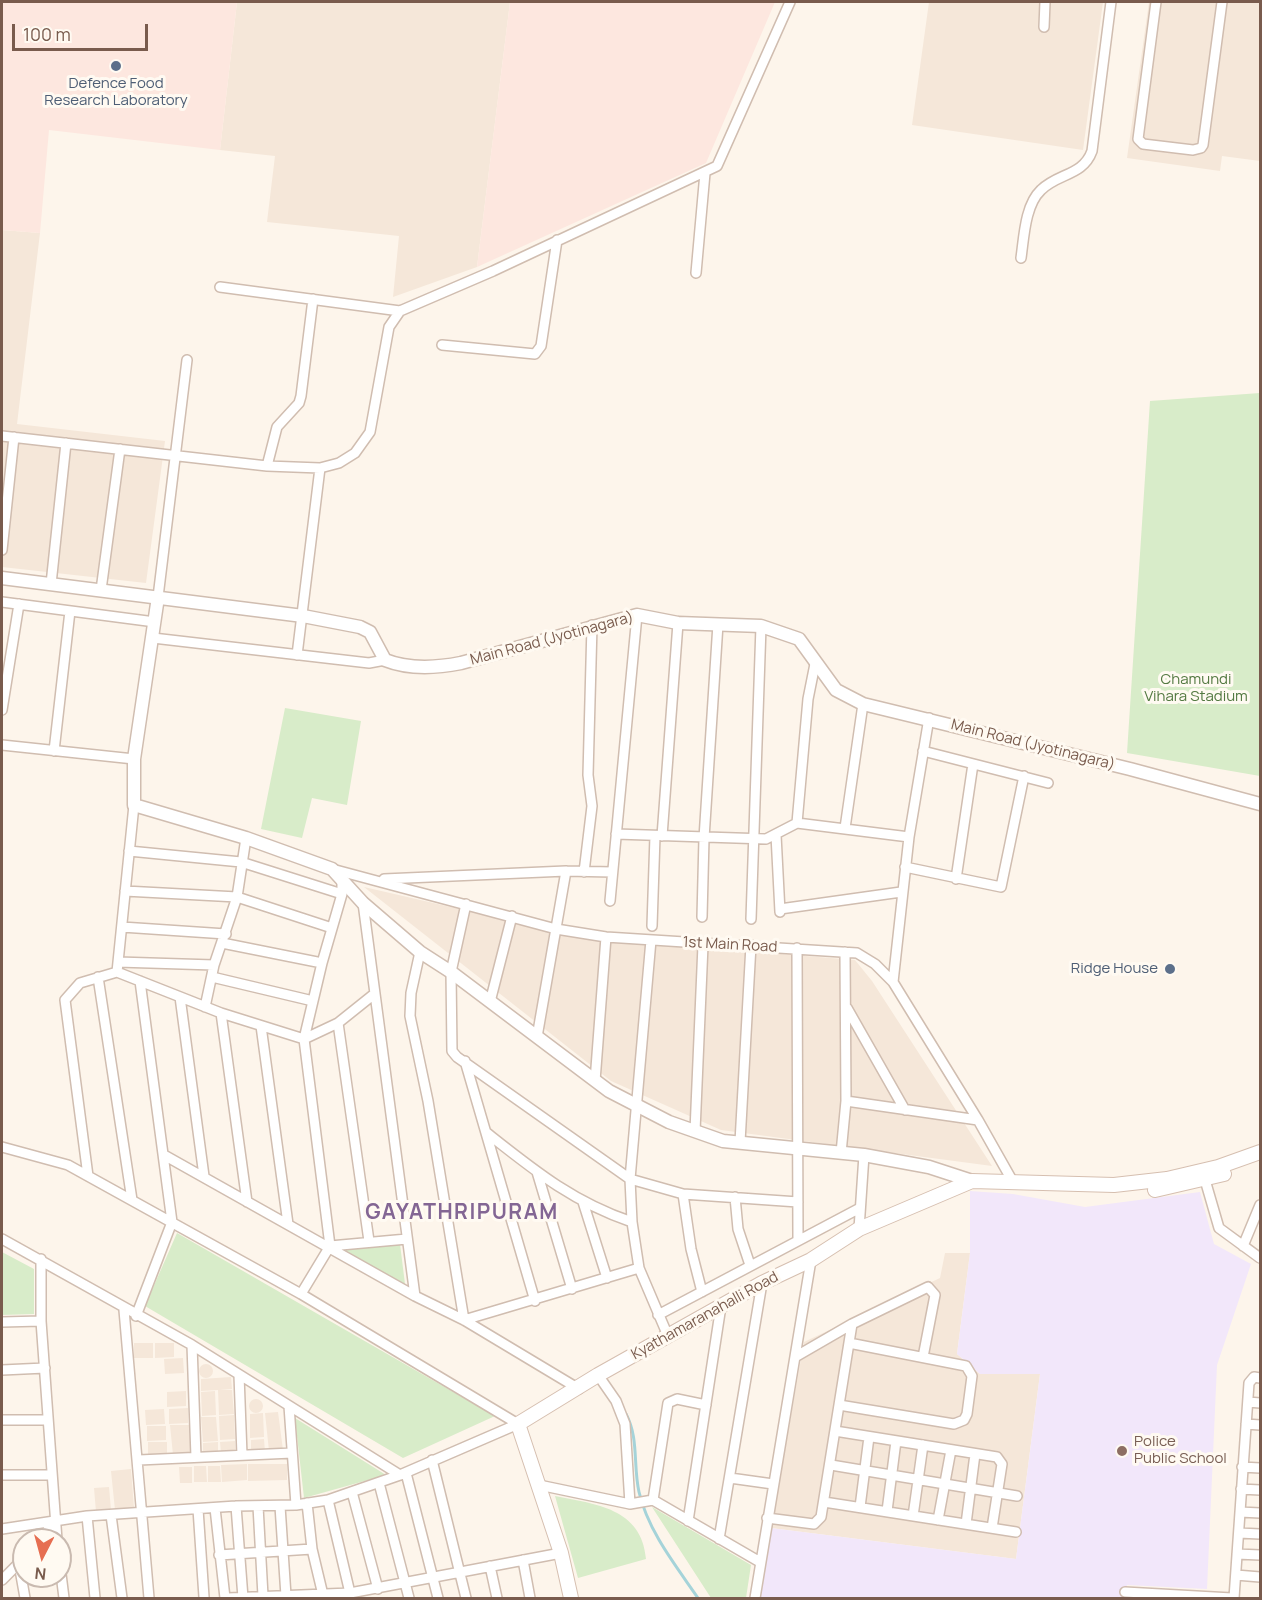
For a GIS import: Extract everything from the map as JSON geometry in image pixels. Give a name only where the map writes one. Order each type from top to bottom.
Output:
[{"type":"main road","name":"Kyathamaranahalli Road","points":[[518,1424],[579,1389],[598,1375],[762,1283],[811,1260],[859,1228],[972,1181],[1015,1182],[1032,1188],[1082,1195],[1170,1188],[1260,1152]]},
{"type":"main road","name":"Kyathamaranahalli Road","points":[[1203,1176],[1260,1162]]},
{"type":"main road","points":[[518,1424],[561,1552],[571,1599]]},
{"type":"street","points":[[2,436],[267,466],[320,468],[339,463],[355,453],[370,432],[389,327],[400,311],[717,166],[723,158],[790,2]]},
{"type":"street","points":[[1044,27],[1046,2]]},
{"type":"street","points":[[1021,258],[1025,230],[1040,191],[1049,183],[1081,169],[1092,151],[1111,2]]},
{"type":"street","points":[[1156,2],[1138,139],[1143,144],[1193,150],[1203,145],[1222,2]]},
{"type":"street","points":[[696,273],[705,173]]},
{"type":"street","points":[[442,345],[535,354],[540,346],[557,240]]},
{"type":"street","points":[[220,287],[400,311]]},
{"type":"street","points":[[267,466],[277,427],[298,404],[301,396],[313,299]]},
{"type":"street","points":[[117,972],[134,805],[134,759],[153,638],[187,360]]},
{"type":"street","points":[[2,550],[14,437]]},
{"type":"street","points":[[51,584],[66,443]]},
{"type":"street","points":[[101,590],[120,449]]},
{"type":"street","points":[[297,655],[320,468]]},
{"type":"street","points":[[2,578],[303,616],[366,629],[385,660],[369,663],[153,638]]},
{"type":"street","points":[[2,602],[155,622]]},
{"type":"street","points":[[2,710],[19,604]]},
{"type":"street","points":[[54,751],[70,611]]},
{"type":"street","points":[[610,901],[637,615]]},
{"type":"street","name":"Main Road (Jyotinagara)","points":[[385,660],[417,668],[440,668],[592,625],[637,615],[678,623],[761,626],[799,639],[815,664],[840,694],[863,704],[929,718],[1260,804]]},
{"type":"street","points":[[652,926],[678,623]]},
{"type":"street","points":[[702,917],[704,838],[718,624]]},
{"type":"street","points":[[584,872],[592,806],[588,775],[592,625]]},
{"type":"street","points":[[751,919],[761,626]]},
{"type":"street","points":[[796,823],[808,699],[815,664]]},
{"type":"street","points":[[845,828],[863,704]]},
{"type":"street","points":[[893,982],[901,892],[929,718]]},
{"type":"street","points":[[2,745],[134,759]]},
{"type":"street","points":[[923,752],[1048,783]]},
{"type":"street","points":[[956,879],[973,764]]},
{"type":"street","points":[[905,867],[956,879],[1001,886],[1024,777]]},
{"type":"street","points":[[134,805],[246,838],[332,869],[363,903],[420,952],[451,972],[595,1081],[669,1122],[723,1141],[864,1155],[929,1167],[972,1181]]},
{"type":"street","points":[[616,834],[766,839],[796,823],[909,837]]},
{"type":"street","points":[[776,835],[780,911],[901,892]]},
{"type":"street","points":[[205,1007],[214,965],[237,897],[246,838]]},
{"type":"street","points":[[129,851],[241,862],[342,894]]},
{"type":"street","name":"1st Main Road","points":[[332,869],[556,928],[606,936],[703,945],[751,945],[857,953],[875,964],[893,982],[1015,1182]]},
{"type":"street","points":[[373,880],[566,871],[612,872]]},
{"type":"street","points":[[537,1037],[566,871]]},
{"type":"street","points":[[301,1294],[330,1246],[304,1039],[321,963],[342,894],[342,881]]},
{"type":"street","points":[[125,891],[237,897],[332,928]]},
{"type":"street","points":[[363,903],[373,995],[415,1296]]},
{"type":"street","points":[[466,904],[451,972],[452,1051],[630,1179],[682,1194],[798,1202]]},
{"type":"street","points":[[490,1002],[512,915]]},
{"type":"street","points":[[122,927],[224,939],[321,963]]},
{"type":"street","points":[[595,1081],[606,936]]},
{"type":"street","points":[[651,940],[630,1179],[632,1222],[639,1268],[668,1336]]},
{"type":"street","points":[[695,1131],[703,945]]},
{"type":"street","points":[[740,1142],[751,945]]},
{"type":"street","points":[[797,948],[798,1239]]},
{"type":"street","points":[[420,952],[411,993],[410,1016],[428,1101],[464,1320]]},
{"type":"street","points":[[842,1153],[846,1101],[845,952]]},
{"type":"street","points":[[118,962],[214,965]]},
{"type":"street","points":[[88,1176],[65,1000],[80,983],[117,972],[221,1013],[304,1039],[338,1023],[373,995]]},
{"type":"street","points":[[98,977],[132,1200]]},
{"type":"street","points":[[212,977],[313,1001]]},
{"type":"street","points":[[136,1316],[172,1222],[140,981]]},
{"type":"street","points":[[180,997],[204,1176]]},
{"type":"street","points":[[846,1006],[905,1110]]},
{"type":"street","points":[[221,1013],[247,1202]]},
{"type":"street","points":[[338,1023],[369,1241]]},
{"type":"street","points":[[261,1026],[288,1224]]},
{"type":"street","points":[[465,1061],[535,1301]]},
{"type":"street","points":[[846,1101],[978,1120]]},
{"type":"street","points":[[487,1133],[537,1172],[583,1202],[598,1211],[632,1222]]},
{"type":"street","points":[[2,1148],[68,1165],[301,1294],[518,1424]]},
{"type":"street","points":[[164,1155],[330,1246],[415,1296],[464,1320],[579,1389]]},
{"type":"street","points":[[859,1228],[864,1155]]},
{"type":"street","points":[[537,1172],[572,1289]]},
{"type":"street","points":[[1203,1176],[1219,1228],[1260,1258]]},
{"type":"street","points":[[682,1194],[691,1249],[702,1292]]},
{"type":"street","points":[[735,1197],[738,1229],[750,1265]]},
{"type":"street","points":[[583,1202],[607,1278]]},
{"type":"street","points":[[1244,1246],[1260,1205]]},
{"type":"street","points":[[658,1315],[860,1208]]},
{"type":"street","points":[[2,1239],[41,1259],[124,1310],[192,1345],[403,1474],[438,1599]]},
{"type":"street","points":[[330,1246],[407,1239]]},
{"type":"street","points":[[41,1259],[41,1321],[56,1528]]},
{"type":"street","points":[[754,1599],[811,1260]]},
{"type":"street","points":[[464,1320],[535,1301],[639,1268]]},
{"type":"street","points":[[719,1539],[762,1283]]},
{"type":"street","points":[[795,1357],[852,1324],[924,1287],[932,1288],[935,1294],[922,1357]]},
{"type":"street","points":[[688,1521],[722,1306]]},
{"type":"street","points":[[124,1310],[139,1460],[149,1599]]},
{"type":"street","points":[[2,1322],[41,1321]]},
{"type":"street","points":[[767,1518],[814,1524],[821,1516],[852,1324]]},
{"type":"street","points":[[839,1405],[954,1424],[960,1422],[967,1414],[972,1376],[969,1368],[849,1343]]},
{"type":"street","points":[[192,1345],[196,1457]]},
{"type":"street","points":[[2,1370],[45,1368]]},
{"type":"street","points":[[239,1375],[242,1455]]},
{"type":"street","points":[[598,1375],[616,1401],[625,1424],[630,1504]]},
{"type":"street","points":[[1125,1592],[1146,1596],[1233,1599],[1250,1379],[1260,1378]]},
{"type":"street","points":[[647,1501],[668,1403],[677,1399],[706,1404]]},
{"type":"street","points":[[1248,1402],[1260,1403]]},
{"type":"street","points":[[289,1406],[296,1505]]},
{"type":"street","points":[[2,1420],[48,1420]]},
{"type":"street","name":"Kyathamaranahalli Road","points":[[2,1529],[87,1516],[236,1506],[296,1505],[328,1500],[403,1474],[518,1424]]},
{"type":"street","points":[[1246,1424],[1260,1425]]},
{"type":"street","points":[[835,1431],[1001,1460],[992,1528]]},
{"type":"street","points":[[860,1507],[869,1437]]},
{"type":"street","points":[[887,1511],[896,1441]]},
{"type":"street","points":[[913,1515],[923,1445]]},
{"type":"street","points":[[938,1520],[951,1450]]},
{"type":"street","points":[[139,1460],[292,1453]]},
{"type":"street","points":[[966,1524],[975,1454]]},
{"type":"street","points":[[432,1460],[466,1599]]},
{"type":"street","points":[[831,1465],[1017,1496]]},
{"type":"street","points":[[1242,1467],[1260,1468]]},
{"type":"street","points":[[2,1475],[51,1475]]},
{"type":"street","points":[[730,1478],[773,1484]]},
{"type":"street","points":[[379,1483],[409,1599]]},
{"type":"street","points":[[539,1485],[630,1504],[647,1501],[688,1521],[760,1562]]},
{"type":"street","points":[[1241,1489],[1260,1490]]},
{"type":"street","points":[[352,1492],[384,1599]]},
{"type":"street","points":[[328,1500],[350,1593]]},
{"type":"street","points":[[824,1502],[1016,1532]]},
{"type":"street","points":[[307,1503],[312,1549],[324,1595]]},
{"type":"street","points":[[236,1506],[243,1598]]},
{"type":"street","points":[[258,1506],[263,1596]]},
{"type":"street","points":[[280,1506],[281,1597]]},
{"type":"street","points":[[215,1508],[226,1599],[350,1593],[561,1552]]},
{"type":"street","points":[[198,1509],[204,1597]]},
{"type":"street","points":[[1240,1512],[1260,1513]]},
{"type":"street","points":[[111,1515],[122,1599]]},
{"type":"street","points":[[87,1516],[95,1599]]},
{"type":"street","points":[[50,1528],[55,1522]]},
{"type":"street","points":[[1239,1533],[1260,1534]]},
{"type":"street","points":[[219,1555],[312,1549]]},
{"type":"street","points":[[1237,1554],[1260,1555]]},
{"type":"street","points":[[523,1560],[530,1599]]},
{"type":"street","points":[[490,1566],[496,1599]]},
{"type":"street","points":[[1236,1575],[1260,1577]]},
{"type":"shaded area","name":"Defence Food Research Laboratory","points":[[2,2],[237,2],[220,150],[49,130],[40,233],[2,230]]},
{"type":"shaded area","points":[[237,2],[510,2],[477,267],[393,297],[399,236],[267,222],[275,156],[220,150]]},
{"type":"shaded area","points":[[510,2],[775,2],[706,163],[477,267]]},
{"type":"shaded area","points":[[929,2],[1103,2],[1083,150],[912,125]]},
{"type":"shaded area","points":[[1149,2],[1260,2],[1260,161],[1222,156],[1220,171],[1127,158]]},
{"type":"shaded area","points":[[2,230],[40,233],[17,424],[165,441],[146,583],[2,567]]},
{"type":"shaded area","points":[[364,887],[585,938],[855,960],[872,981],[992,1166],[721,1130],[611,1081]]},
{"type":"shaded area","name":"Police Public School","points":[[970,1191],[1013,1194],[1085,1207],[1200,1192],[1214,1244],[1251,1264],[1217,1365],[1207,1589],[1127,1585],[1126,1598],[760,1598],[771,1528],[1016,1559],[1040,1374],[980,1374],[957,1354],[970,1253]]},
{"type":"shaded area","points":[[945,1253],[970,1253],[957,1354],[980,1374],[1040,1374],[1016,1559],[771,1528],[804,1342],[940,1278]]},
{"type":"shaded area","points":[[134,1343],[153,1343],[153,1358],[134,1358]]},
{"type":"shaded area","points":[[155,1343],[174,1343],[174,1357],[155,1358]]},
{"type":"shaded area","points":[[183,1358],[184,1373],[165,1374],[164,1359]]},
{"type":"shaded area","points":[[203,1364],[209,1364],[213,1371],[209,1378],[203,1378],[199,1374],[199,1368]]},
{"type":"shaded area","points":[[231,1377],[232,1389],[220,1390],[232,1390],[234,1414],[219,1415],[218,1390],[201,1391],[201,1379]]},
{"type":"shaded area","points":[[186,1391],[186,1406],[167,1407],[167,1392]]},
{"type":"shaded area","points":[[215,1391],[216,1415],[202,1416],[201,1392]]},
{"type":"shaded area","points":[[253,1399],[259,1399],[263,1406],[259,1413],[253,1413],[249,1409],[249,1403]]},
{"type":"shaded area","points":[[188,1408],[188,1423],[169,1424],[169,1409]]},
{"type":"shaded area","points":[[164,1409],[165,1424],[146,1425],[145,1410]]},
{"type":"shaded area","points":[[278,1412],[283,1450],[269,1451],[265,1413]]},
{"type":"shaded area","points":[[263,1413],[264,1437],[250,1438],[250,1414]]},
{"type":"shaded area","points":[[234,1415],[235,1439],[220,1440],[219,1416]]},
{"type":"shaded area","points":[[201,1417],[216,1417],[218,1441],[203,1442]]},
{"type":"shaded area","points":[[170,1425],[189,1425],[192,1455],[173,1455]]},
{"type":"shaded area","points":[[147,1426],[166,1426],[166,1440],[147,1441]]},
{"type":"shaded area","points":[[264,1439],[265,1452],[251,1452],[251,1440]]},
{"type":"shaded area","points":[[235,1441],[236,1453],[221,1453],[220,1442]]},
{"type":"shaded area","points":[[148,1442],[167,1442],[167,1456],[148,1457]]},
{"type":"shaded area","points":[[218,1442],[218,1454],[203,1455],[203,1443]]},
{"type":"shaded area","points":[[247,1464],[247,1480],[222,1482],[221,1465]]},
{"type":"shaded area","points":[[248,1464],[287,1464],[287,1480],[248,1481]]},
{"type":"shaded area","points":[[194,1466],[206,1466],[207,1482],[194,1482]]},
{"type":"shaded area","points":[[208,1466],[220,1466],[221,1482],[208,1482]]},
{"type":"shaded area","points":[[179,1467],[192,1467],[192,1483],[180,1483]]},
{"type":"shaded area","points":[[131,1469],[134,1508],[115,1510],[111,1471]]},
{"type":"shaded area","points":[[109,1487],[111,1510],[96,1512],[94,1488]]},
{"type":"green space","name":"Chamundi Vihara Stadium","points":[[1260,393],[1260,776],[1127,753],[1150,401]]},
{"type":"green space","points":[[285,708],[361,721],[347,805],[312,798],[302,838],[261,829]]},
{"type":"green space","points":[[177,1233],[495,1416],[403,1458],[145,1306]]},
{"type":"green space","points":[[400,1244],[405,1284],[338,1247]]},
{"type":"green space","points":[[2,1252],[34,1269],[34,1314],[2,1315]]},
{"type":"green space","points":[[295,1418],[386,1475],[304,1498]]},
{"type":"green space","points":[[555,1496],[600,1506],[626,1519],[636,1529],[643,1542],[646,1559],[578,1578]]},
{"type":"green space","points":[[652,1507],[751,1565],[746,1598],[711,1598]]},
{"type":"waterway","points":[[626,1414],[633,1433],[637,1482],[643,1506],[664,1548],[698,1598]]},
{"type":"place","name":"Defence Food Research Laboratory","points":[[116,66]]},
{"type":"place","name":"Ridge House","points":[[1170,969]]},
{"type":"place","name":"Police Public School","points":[[1122,1451]]},
{"type":"district","name":"GAYATHRIPURAM","points":[[462,1213]]}]
